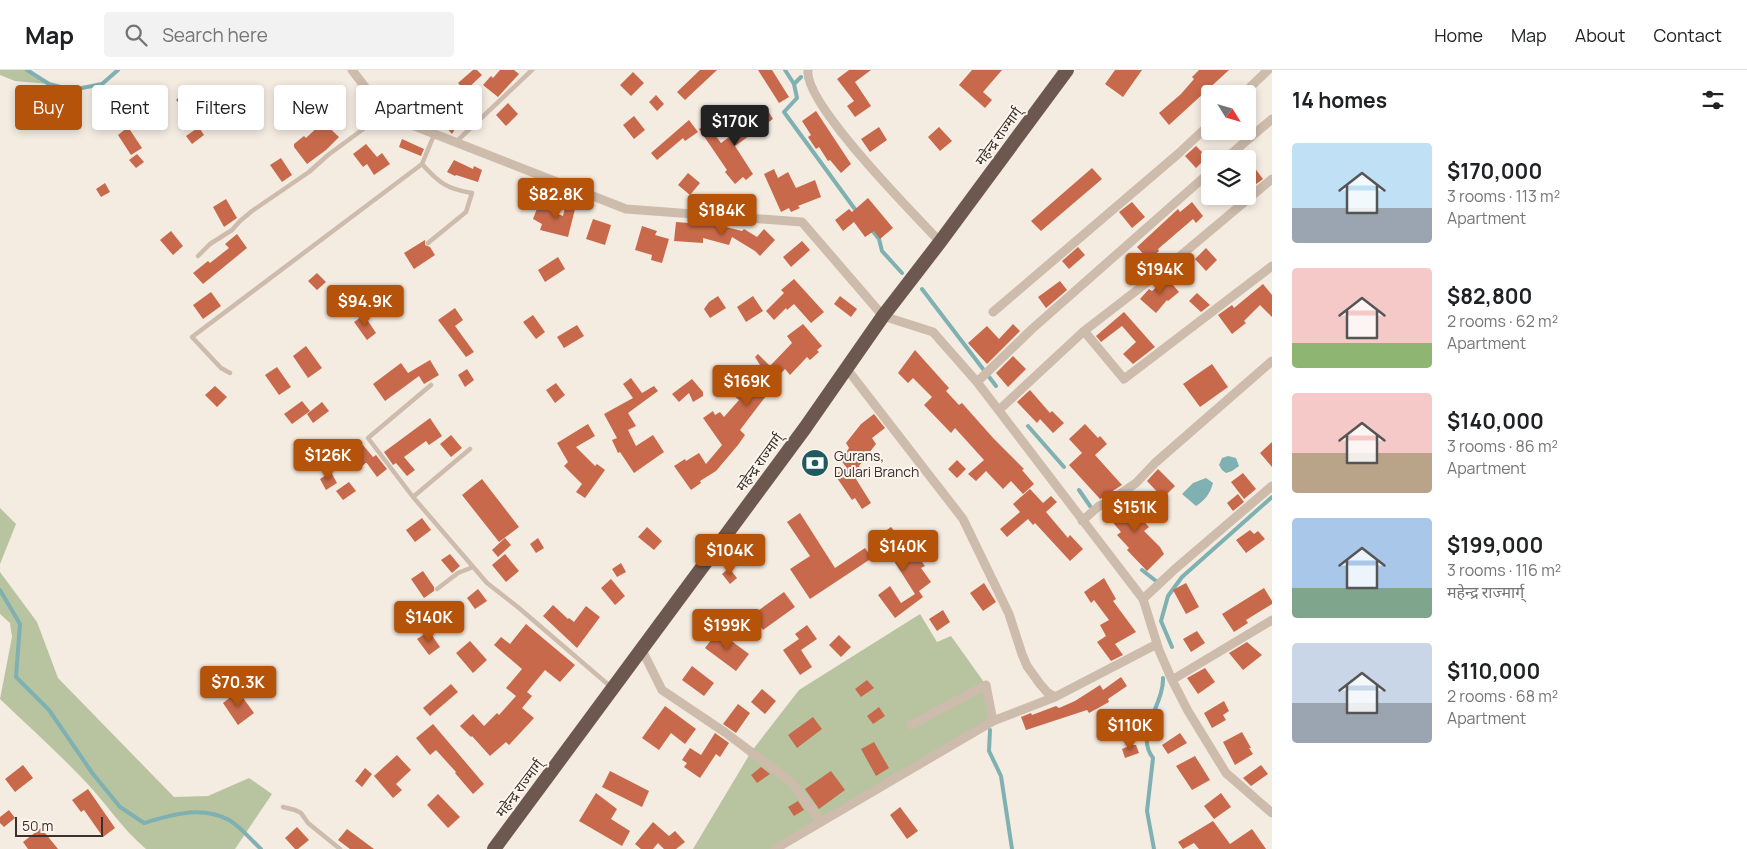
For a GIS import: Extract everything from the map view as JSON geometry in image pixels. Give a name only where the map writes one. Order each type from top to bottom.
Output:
[{"type":"highway","name":"महेन्द्र राज्मार्ग्","points":[[494,849],[642,650],[847,369],[883,316],[1067,70]]},
{"type":"street","points":[[352,70],[364,85]]},
{"type":"street","points":[[808,70],[808,75],[819,101],[849,141],[879,177],[940,242]]},
{"type":"street","points":[[1252,85],[1268,70]]},
{"type":"street","points":[[1236,150],[1272,119]]},
{"type":"street","points":[[423,130],[626,209],[802,222],[883,316],[933,332],[977,382],[1143,599],[1157,644],[1172,680],[1188,712],[1226,773],[1272,813]]},
{"type":"street","points":[[993,312],[1201,132]]},
{"type":"street","points":[[999,410],[1084,331],[1167,267],[1272,179]]},
{"type":"street","points":[[977,382],[1032,329],[1201,180]]},
{"type":"street","points":[[1084,331],[1124,379],[1268,269],[1272,280]]},
{"type":"street","points":[[1082,521],[1099,506],[1107,503],[1136,483],[1155,463],[1272,361]]},
{"type":"street","points":[[847,369],[964,519],[1009,614],[1022,654],[1028,666],[1046,692],[1055,697]]},
{"type":"street","points":[[1143,599],[1272,486]]},
{"type":"street","points":[[1172,680],[1272,620]]},
{"type":"street","points":[[775,849],[993,721],[1055,697],[1157,644]]},
{"type":"street","points":[[642,650],[662,690],[726,732],[791,782],[821,822]]},
{"type":"street","points":[[911,724],[986,685],[993,721]]},
{"type":"lane","points":[[455,143],[532,70]]},
{"type":"lane","points":[[198,256],[210,244],[232,230],[240,220],[309,172],[328,155],[362,130]]},
{"type":"lane","points":[[230,373],[221,368],[192,337],[422,164],[434,135]]},
{"type":"lane","points":[[422,164],[439,181],[453,190],[472,193],[466,212],[428,243]]},
{"type":"lane","points":[[431,385],[368,438],[413,497],[487,583],[613,689]]},
{"type":"lane","points":[[413,497],[470,449]]},
{"type":"lane","points":[[437,589],[458,573],[473,566]]},
{"type":"lane","points":[[283,807],[302,813],[308,823],[340,849]]},
{"type":"green space","points":[[0,70],[27,70],[49,84],[15,81],[0,75]]},
{"type":"green space","points":[[0,508],[16,524],[0,564]]},
{"type":"green space","points":[[0,572],[37,622],[58,678],[174,797],[208,796],[249,778],[272,794],[235,849],[146,849],[81,777],[0,699],[12,637],[10,623],[0,614]]},
{"type":"green space","points":[[920,614],[937,642],[951,636],[986,685],[993,721],[775,849],[693,849],[751,752],[799,690]]},
{"type":"water","points":[[1228,456],[1236,458],[1239,466],[1226,473],[1219,465],[1222,458]]},
{"type":"water","points":[[1206,478],[1213,483],[1212,487],[1207,496],[1196,506],[1182,494],[1193,483]]},
{"type":"building","points":[[473,70],[477,70],[482,75],[471,85],[460,85],[458,83]]},
{"type":"building","points":[[500,70],[514,70],[519,74],[498,97],[483,85]]},
{"type":"building","points":[[700,70],[717,70],[685,100],[677,92]]},
{"type":"building","points":[[758,70],[772,70],[789,97],[779,103]]},
{"type":"building","points":[[849,70],[871,70],[855,82],[871,106],[855,117],[847,106],[854,101],[837,79]]},
{"type":"building","points":[[972,70],[1002,70],[983,92],[992,100],[985,108],[959,85]]},
{"type":"building","points":[[1115,70],[1142,70],[1123,97],[1105,84]]},
{"type":"building","points":[[1199,70],[1229,70],[1213,85],[1201,85],[1201,96],[1169,125],[1159,113],[1181,94],[1194,79],[1192,77]]},
{"type":"building","points":[[633,72],[644,83],[631,96],[620,85]]},
{"type":"building","points":[[656,95],[664,104],[657,111],[649,102]]},
{"type":"building","points":[[508,103],[518,114],[506,126],[496,115]]},
{"type":"building","points":[[767,109],[773,119],[735,146],[753,174],[746,180],[743,177],[735,184],[725,172],[727,170],[699,129],[707,124],[721,143]]},
{"type":"building","points":[[816,111],[851,164],[841,173],[830,160],[828,161],[819,147],[816,149],[808,137],[811,135],[802,121]]},
{"type":"building","points":[[634,116],[645,130],[634,139],[623,125]]},
{"type":"building","points":[[689,120],[698,132],[685,141],[683,138],[657,160],[651,153]]},
{"type":"building","points":[[879,127],[887,140],[870,152],[861,139]]},
{"type":"building","points":[[939,127],[952,141],[940,151],[928,137]]},
{"type":"building","points":[[124,130],[130,130],[142,148],[131,155],[118,135]]},
{"type":"building","points":[[195,130],[201,130],[204,135],[192,144],[186,136]]},
{"type":"building","points":[[314,130],[332,130],[339,137],[326,150],[307,164],[294,147],[294,144],[304,136],[306,138]]},
{"type":"building","points":[[402,139],[424,149],[421,156],[399,147]]},
{"type":"building","points":[[366,144],[377,157],[382,153],[390,164],[374,175],[367,164],[363,167],[353,154]]},
{"type":"building","points":[[1196,146],[1201,151],[1201,163],[1196,168],[1185,156]]},
{"type":"building","points":[[137,154],[144,162],[136,168],[129,160]]},
{"type":"building","points":[[281,158],[292,175],[282,182],[270,165]]},
{"type":"building","points":[[454,160],[473,169],[474,166],[482,170],[478,182],[447,172]]},
{"type":"building","points":[[1092,168],[1102,179],[1041,231],[1031,221]]},
{"type":"building","points":[[774,169],[778,178],[788,172],[796,188],[815,180],[821,197],[798,206],[800,208],[791,212],[789,208],[781,212],[764,174]]},
{"type":"building","points":[[1256,170],[1263,179],[1256,184]]},
{"type":"building","points":[[688,173],[700,183],[690,195],[678,185]]},
{"type":"building","points":[[105,183],[110,192],[101,197],[96,189]]},
{"type":"building","points":[[868,198],[893,228],[880,239],[874,231],[865,237],[854,222],[843,231],[835,220],[849,209],[852,212]]},
{"type":"building","points":[[226,199],[237,218],[224,227],[213,207]]},
{"type":"building","points":[[1132,202],[1145,217],[1132,228],[1119,212]]},
{"type":"building","points":[[1192,202],[1203,216],[1196,223],[1193,219],[1158,249],[1159,251],[1149,260],[1137,247],[1178,209],[1180,212]]},
{"type":"building","points":[[566,203],[576,205],[568,237],[540,230],[542,224],[533,219],[538,206],[563,216]]},
{"type":"building","points":[[593,219],[611,225],[605,245],[586,239]]},
{"type":"building","points":[[676,222],[714,224],[742,231],[744,229],[757,237],[764,229],[775,240],[760,256],[732,237],[729,245],[703,238],[703,243],[674,241]]},
{"type":"building","points":[[642,226],[657,231],[655,235],[669,239],[662,263],[651,260],[652,255],[635,250]]},
{"type":"building","points":[[171,231],[183,246],[173,255],[160,240]]},
{"type":"building","points":[[237,234],[247,248],[203,284],[193,273],[229,248],[225,244]]},
{"type":"building","points":[[425,240],[425,245],[430,247],[435,255],[414,269],[404,253]]},
{"type":"building","points":[[802,241],[810,250],[791,267],[783,257]]},
{"type":"building","points":[[1078,247],[1085,255],[1069,269],[1062,261]]},
{"type":"building","points":[[1206,248],[1217,260],[1206,271],[1195,259]]},
{"type":"building","points":[[558,257],[565,269],[545,282],[538,270]]},
{"type":"building","points":[[317,273],[326,282],[317,290],[308,281]]},
{"type":"building","points":[[1167,278],[1179,292],[1167,300],[1156,313],[1140,299],[1149,289],[1152,291]]},
{"type":"building","points":[[794,279],[824,312],[811,323],[794,304],[787,310],[786,308],[774,320],[766,311],[784,293],[781,290]]},
{"type":"building","points":[[1060,281],[1067,290],[1046,308],[1038,297]]},
{"type":"building","points":[[1263,284],[1272,295],[1272,317],[1260,305],[1244,321],[1246,323],[1232,334],[1218,315],[1232,305],[1234,308]]},
{"type":"building","points":[[211,292],[221,306],[203,319],[193,305]]},
{"type":"building","points":[[1197,293],[1210,305],[1201,312],[1189,301]]},
{"type":"building","points":[[718,296],[726,308],[710,318],[704,309],[709,302]]},
{"type":"building","points":[[753,296],[763,311],[746,322],[737,307]]},
{"type":"building","points":[[840,296],[857,309],[851,317],[834,304]]},
{"type":"building","points":[[455,308],[463,320],[455,326],[474,352],[466,357],[438,320]]},
{"type":"building","points":[[1124,312],[1155,347],[1133,364],[1123,354],[1136,342],[1122,326],[1101,342],[1096,336]]},
{"type":"building","points":[[364,315],[376,333],[367,340],[354,322]]},
{"type":"building","points":[[533,315],[545,332],[536,339],[523,322]]},
{"type":"building","points":[[803,324],[822,346],[817,350],[819,352],[810,360],[807,357],[790,375],[785,369],[762,393],[766,396],[740,430],[745,435],[738,445],[716,471],[700,481],[701,483],[691,490],[674,466],[699,453],[706,464],[722,445],[703,418],[713,411],[715,415],[720,412],[724,417],[739,400],[734,396],[765,373],[755,357],[758,354],[770,366],[792,343],[787,336]]},
{"type":"building","points":[[1013,324],[1020,331],[987,364],[968,343],[987,326],[999,339]]},
{"type":"building","points":[[577,325],[584,336],[564,348],[557,337]]},
{"type":"building","points":[[306,346],[322,368],[308,378],[293,356]]},
{"type":"building","points":[[915,350],[949,388],[946,391],[959,405],[962,403],[1024,469],[1022,470],[1034,484],[1023,494],[1011,481],[1003,489],[986,471],[976,481],[968,474],[984,460],[955,428],[951,433],[924,405],[932,397],[913,378],[908,383],[898,373]]},
{"type":"building","points":[[1013,356],[1026,369],[1008,387],[996,373]]},
{"type":"building","points":[[430,360],[439,375],[424,384],[419,376],[385,401],[373,384],[401,363],[408,373]]},
{"type":"building","points":[[1212,364],[1228,387],[1200,407],[1183,384]]},
{"type":"building","points":[[277,367],[291,387],[279,395],[265,375]]},
{"type":"building","points":[[467,369],[474,380],[465,387],[458,375]]},
{"type":"building","points":[[631,378],[642,393],[654,386],[658,391],[628,413],[636,426],[628,430],[636,446],[653,435],[664,452],[634,473],[620,452],[618,453],[612,440],[617,438],[604,414],[633,398],[623,384]]},
{"type":"building","points":[[692,379],[703,392],[703,396],[693,402],[689,393],[679,402],[672,394]]},
{"type":"building","points":[[556,383],[565,395],[555,403],[546,390]]},
{"type":"building","points":[[215,386],[227,397],[217,407],[205,395]]},
{"type":"building","points":[[1030,390],[1050,413],[1052,411],[1064,423],[1053,433],[1040,419],[1037,423],[1017,402]]},
{"type":"building","points":[[302,401],[310,411],[292,424],[284,414]]},
{"type":"building","points":[[322,402],[329,411],[313,423],[307,414]]},
{"type":"building","points":[[874,414],[885,428],[872,438],[876,444],[859,466],[864,474],[856,479],[871,503],[862,509],[855,498],[852,500],[835,475],[846,467],[841,460],[849,448],[846,443],[861,424]]},
{"type":"building","points":[[430,418],[442,436],[429,445],[426,441],[404,457],[415,470],[407,476],[396,463],[393,465],[384,452]]},
{"type":"building","points":[[588,424],[595,436],[576,447],[595,466],[597,464],[605,470],[585,498],[576,492],[582,484],[564,466],[568,462],[557,443]]},
{"type":"building","points":[[1085,424],[1098,438],[1100,436],[1107,444],[1095,455],[1122,485],[1100,499],[1069,465],[1082,453],[1069,439]]},
{"type":"building","points":[[451,435],[462,448],[451,457],[440,444]]},
{"type":"building","points":[[1272,442],[1272,467],[1260,453]]},
{"type":"building","points":[[321,444],[327,453],[314,461],[309,452]]},
{"type":"building","points":[[363,445],[373,457],[361,467],[351,455]]},
{"type":"building","points":[[376,455],[387,469],[377,477],[366,462]]},
{"type":"building","points":[[957,460],[966,469],[957,478],[948,469]]},
{"type":"building","points":[[1158,469],[1175,486],[1163,498],[1147,481]]},
{"type":"building","points":[[331,472],[337,483],[326,490],[320,479]]},
{"type":"building","points":[[1243,473],[1256,489],[1244,499],[1231,482]]},
{"type":"building","points":[[482,479],[519,527],[499,542],[462,495]]},
{"type":"building","points":[[349,482],[356,491],[343,500],[336,491]]},
{"type":"building","points":[[1030,489],[1043,503],[1051,496],[1057,502],[1046,512],[1068,538],[1070,535],[1083,549],[1070,561],[1035,523],[1033,525],[1028,519],[1007,537],[1000,529],[1020,512],[1013,504]]},
{"type":"building","points":[[1132,494],[1137,499],[1129,506],[1149,527],[1144,531],[1160,547],[1164,554],[1147,571],[1127,550],[1129,548],[1117,535],[1121,532],[1103,511]]},
{"type":"building","points":[[1238,494],[1244,502],[1233,511],[1227,503]]},
{"type":"building","points":[[800,513],[835,568],[865,548],[872,558],[810,599],[790,569],[810,556],[787,522]]},
{"type":"building","points":[[422,518],[431,530],[415,542],[406,530]]},
{"type":"building","points":[[647,527],[662,541],[654,550],[638,537]]},
{"type":"building","points":[[891,527],[895,532],[899,531],[913,553],[915,552],[925,566],[921,568],[931,582],[919,591],[923,597],[895,618],[878,595],[890,586],[901,603],[915,594],[878,536]]},
{"type":"building","points":[[1250,530],[1254,534],[1258,531],[1265,539],[1246,553],[1236,540]]},
{"type":"building","points":[[505,538],[511,545],[498,557],[492,550]]},
{"type":"building","points":[[538,538],[544,548],[536,553],[530,544]]},
{"type":"building","points":[[450,554],[460,566],[452,573],[441,560]]},
{"type":"building","points":[[505,554],[519,571],[506,582],[492,565]]},
{"type":"building","points":[[621,563],[626,572],[617,577],[612,569]]},
{"type":"building","points":[[729,568],[737,578],[730,584],[722,574]]},
{"type":"building","points":[[423,571],[434,587],[434,591],[424,598],[411,579]]},
{"type":"building","points":[[1104,578],[1116,599],[1113,601],[1136,632],[1115,644],[1123,655],[1111,661],[1097,642],[1106,636],[1100,625],[1109,620],[1094,600],[1091,603],[1084,592]]},
{"type":"building","points":[[611,579],[625,596],[615,605],[601,588]]},
{"type":"building","points":[[984,583],[996,602],[983,611],[970,593]]},
{"type":"building","points":[[1186,583],[1199,607],[1186,614],[1173,590]]},
{"type":"building","points":[[1264,588],[1272,604],[1246,620],[1248,623],[1234,632],[1222,614]]},
{"type":"building","points":[[478,589],[487,601],[475,609],[467,598]]},
{"type":"building","points":[[784,592],[795,607],[763,630],[752,615]]},
{"type":"building","points":[[553,605],[574,622],[586,606],[600,617],[577,648],[543,616]]},
{"type":"building","points":[[943,610],[950,622],[937,631],[929,619]]},
{"type":"building","points":[[526,624],[575,665],[560,682],[545,670],[527,692],[532,696],[522,708],[534,718],[509,745],[506,742],[490,756],[460,726],[473,714],[484,726],[497,713],[499,715],[516,696],[506,688],[522,669],[494,645],[501,637],[510,644]]},
{"type":"building","points":[[807,625],[817,639],[801,650],[812,667],[800,675],[783,650],[799,639],[795,634]]},
{"type":"building","points":[[429,631],[440,647],[429,655],[417,639]]},
{"type":"building","points":[[718,631],[749,654],[736,671],[705,648]]},
{"type":"building","points":[[1197,631],[1205,643],[1191,652],[1183,639]]},
{"type":"building","points":[[839,635],[851,647],[841,657],[829,645]]},
{"type":"building","points":[[470,641],[487,660],[473,673],[456,653]]},
{"type":"building","points":[[1247,642],[1262,655],[1243,670],[1229,653]]},
{"type":"building","points":[[692,666],[714,683],[704,696],[682,680]]},
{"type":"building","points":[[1205,668],[1215,682],[1198,694],[1187,678]]},
{"type":"building","points":[[1121,677],[1127,686],[1108,699],[1109,702],[1089,713],[1087,710],[1026,730],[1021,717],[1056,706],[1059,708],[1075,701],[1100,685],[1103,690]]},
{"type":"building","points":[[867,680],[874,688],[861,697],[855,689]]},
{"type":"building","points":[[451,684],[458,692],[430,716],[423,708]]},
{"type":"building","points":[[762,689],[776,701],[765,714],[751,702]]},
{"type":"building","points":[[238,691],[254,713],[238,725],[223,703]]},
{"type":"building","points":[[1224,701],[1229,711],[1223,715],[1226,720],[1212,728],[1204,713]]},
{"type":"building","points":[[738,704],[750,713],[736,733],[723,724]]},
{"type":"building","points":[[665,706],[696,729],[685,744],[671,733],[659,750],[642,738]]},
{"type":"building","points":[[879,707],[885,716],[873,724],[867,716]]},
{"type":"building","points":[[1139,709],[1145,720],[1116,735],[1111,726]]},
{"type":"building","points":[[813,717],[822,729],[797,748],[788,735]]},
{"type":"building","points":[[433,724],[484,784],[473,794],[436,750],[430,755],[416,738]]},
{"type":"building","points":[[1242,732],[1253,754],[1235,765],[1223,742]]},
{"type":"building","points":[[715,733],[729,743],[720,757],[716,754],[700,778],[684,767],[687,763],[682,760],[690,748],[701,755]]},
{"type":"building","points":[[1180,733],[1187,743],[1168,754],[1162,745]]},
{"type":"building","points":[[874,742],[889,768],[876,776],[861,749]]},
{"type":"building","points":[[1136,745],[1139,753],[1125,758],[1122,749]]},
{"type":"building","points":[[397,755],[411,770],[396,784],[402,790],[393,798],[374,776]]},
{"type":"building","points":[[1195,756],[1210,780],[1192,790],[1176,766]]},
{"type":"building","points":[[23,765],[33,778],[15,792],[5,779]]},
{"type":"building","points":[[1261,765],[1268,774],[1251,786],[1243,778]]},
{"type":"building","points":[[761,767],[770,774],[757,783],[751,775]]},
{"type":"building","points":[[365,768],[372,774],[362,787],[355,781]]},
{"type":"building","points":[[610,771],[649,791],[642,807],[602,787]]},
{"type":"building","points":[[831,771],[845,790],[819,809],[805,789]]},
{"type":"building","points":[[88,789],[115,828],[103,837],[84,810],[81,812],[72,800]]},
{"type":"building","points":[[596,793],[617,809],[611,819],[630,831],[622,846],[579,821]]},
{"type":"building","points":[[1221,793],[1231,807],[1214,819],[1204,806]]},
{"type":"building","points":[[438,794],[460,817],[448,828],[427,805]]},
{"type":"building","points":[[798,801],[804,810],[794,816],[788,807]]},
{"type":"building","points":[[900,807],[918,831],[907,839],[890,815]]},
{"type":"building","points":[[9,810],[15,818],[4,827],[0,823],[0,817]]},
{"type":"building","points":[[1213,821],[1230,844],[1252,829],[1266,849],[1199,849],[1194,843],[1183,849],[1178,842]]},
{"type":"building","points":[[653,822],[669,836],[675,831],[685,842],[676,849],[664,849],[658,843],[653,849],[641,849],[635,844]]},
{"type":"building","points":[[297,827],[309,840],[298,849],[295,849],[285,838]]},
{"type":"building","points":[[41,828],[58,849],[28,849],[23,842]]},
{"type":"building","points":[[347,829],[374,849],[350,849],[338,840]]},
{"type":"waterway","points":[[27,70],[49,84],[72,90],[102,84],[118,70]]},
{"type":"waterway","points":[[785,70],[794,84]]},
{"type":"waterway","points":[[801,77],[794,84],[797,98],[784,112],[857,212]]},
{"type":"waterway","points":[[871,229],[879,239],[882,251],[902,273]]},
{"type":"waterway","points":[[922,289],[996,386]]},
{"type":"waterway","points":[[1028,426],[1064,467]]},
{"type":"waterway","points":[[1079,490],[1090,506]]},
{"type":"waterway","points":[[1172,647],[1161,621],[1168,596],[1182,577],[1272,497]]},
{"type":"waterway","points":[[1142,570],[1156,581]]},
{"type":"waterway","points":[[0,590],[20,624],[16,677],[49,710],[93,774],[120,807],[144,823],[187,813],[197,812],[218,815],[238,826],[261,849]]},
{"type":"waterway","points":[[1154,849],[1147,811],[1153,758],[1148,748],[1147,739],[1148,729],[1162,688],[1163,678]]},
{"type":"waterway","points":[[990,730],[989,751],[1001,776],[1012,849]]},
{"type":"place","name":"Gurans, Dulari Branch","points":[[815,463]]}]
